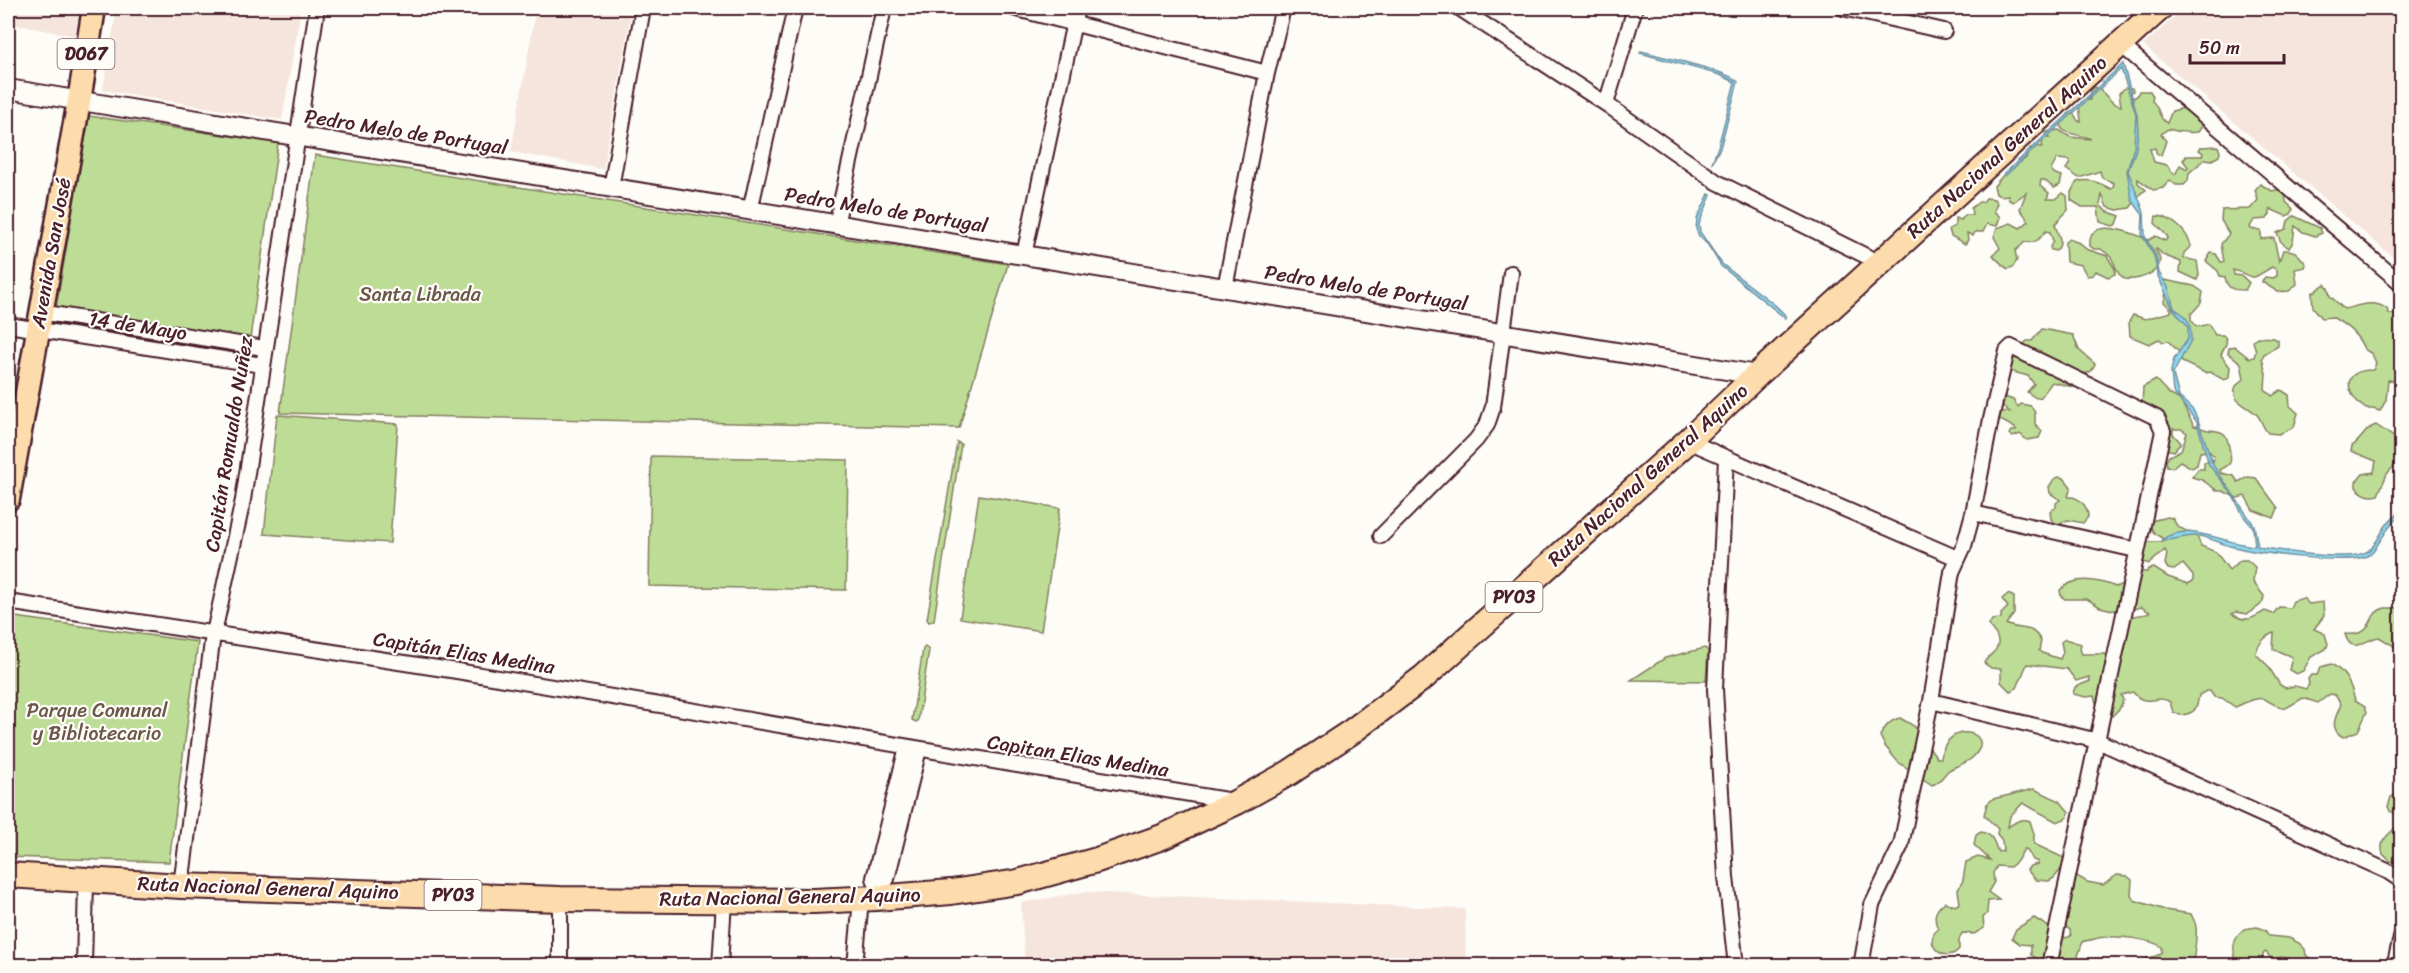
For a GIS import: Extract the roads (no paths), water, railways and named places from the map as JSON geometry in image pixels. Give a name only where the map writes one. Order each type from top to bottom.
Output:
[{"type":"highway","name":"Ruta Nacional General Aquino","points":[[8,875],[86,882],[560,900],[724,901],[876,891],[982,888],[1057,872],[1161,837],[1237,802],[1289,773],[1352,732],[1424,677],[1688,441],[1757,375],[2160,8]]},
{"type":"main road","name":"Avenida San José","points":[[8,499],[94,8]]},
{"type":"street","name":"Capitán Romualdo Nuñez","points":[[181,886],[196,757],[214,633],[243,500],[316,8]]},
{"type":"street","points":[[611,188],[643,8]]},
{"type":"street","points":[[750,211],[795,8]]},
{"type":"street","points":[[836,225],[884,8]]},
{"type":"street","points":[[1013,8],[1267,73]]},
{"type":"street","points":[[1024,255],[1077,8]]},
{"type":"street","points":[[1225,288],[1267,73],[1283,8]]},
{"type":"street","points":[[1459,8],[1606,104],[1717,182],[1880,263]]},
{"type":"street","points":[[1606,104],[1635,8]]},
{"type":"street","points":[[1843,8],[1944,31]]},
{"type":"street","points":[[2120,44],[2402,284]]},
{"type":"street","name":"Pedro Melo de Portugal","points":[[8,89],[1757,375]]},
{"type":"street","points":[[1381,536],[1476,440],[1487,425],[1493,407],[1511,273]]},
{"type":"street","name":"14 de Mayo","points":[[8,325],[39,321],[264,348]]},
{"type":"street","name":"14 de Mayo","points":[[39,321],[262,365]]},
{"type":"street","points":[[1861,966],[1872,905],[1901,845],[1931,701],[1952,572],[1964,546],[1973,513],[2007,351],[2013,347],[2157,418],[2163,431],[2049,966]]},
{"type":"street","points":[[1688,441],[1957,558]]},
{"type":"street","points":[[1726,458],[1715,688],[1726,877],[1736,966]]},
{"type":"street","points":[[1973,513],[2136,550]]},
{"type":"street","name":"Capitán Elias Medina","points":[[8,602],[457,671],[913,748]]},
{"type":"street","points":[[1931,701],[2098,741],[2387,871],[2402,882]]},
{"type":"street","points":[[855,966],[876,891],[874,878],[913,748]]},
{"type":"street","name":"Capitan Elias Medina","points":[[913,748],[1237,802]]},
{"type":"street","points":[[84,966],[86,882]]},
{"type":"street","points":[[560,900],[560,966]]},
{"type":"street","points":[[720,966],[724,901]]},
{"type":"street","points":[[2394,966],[2402,934]]},
{"type":"water","points":[[1641,51],[1722,73],[1738,82],[1720,148],[1711,165],[1735,82],[1720,75],[1640,53]]},
{"type":"water","points":[[2123,64],[2137,115],[2138,131],[2136,149],[2128,171],[2144,212],[2145,237],[2156,256],[2159,273],[2168,287],[2174,308],[2185,316],[2190,325],[2191,340],[2173,374],[2179,397],[2193,410],[2213,465],[2254,525],[2258,547],[2316,555],[2361,554],[2369,550],[2390,520],[2401,512],[2375,549],[2367,556],[2322,559],[2281,555],[2230,546],[2198,536],[2162,540],[2172,534],[2183,532],[2255,546],[2253,527],[2245,518],[2230,491],[2209,465],[2197,422],[2173,392],[2171,371],[2174,359],[2188,339],[2188,326],[2173,309],[2158,276],[2154,256],[2142,235],[2143,215],[2132,200],[2127,171],[2134,147],[2136,114],[2121,69],[2005,176],[2004,174]]},
{"type":"water","points":[[1709,194],[1711,195],[1699,224],[1700,232],[1722,264],[1775,305],[1786,316],[1785,318],[1721,266],[1708,245],[1699,236],[1696,229],[1697,219]]},
{"type":"park label","name":"Santa Librada","points":[[420,294]]},
{"type":"park label","name":"Parque Comunal y Bibliotecario","points":[[97,722]]}]
